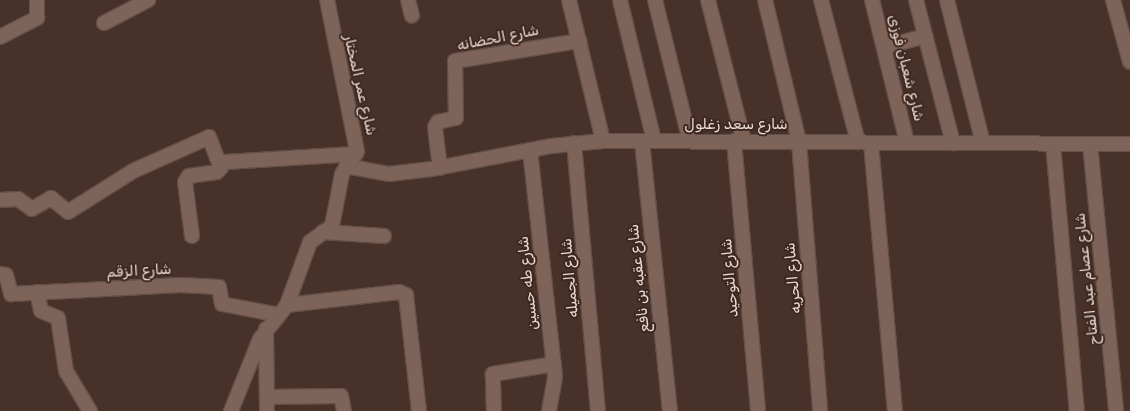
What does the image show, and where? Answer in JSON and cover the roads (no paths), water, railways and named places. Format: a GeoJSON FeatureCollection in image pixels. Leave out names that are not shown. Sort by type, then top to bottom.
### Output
{"type":"FeatureCollection","features":[{"type":"Feature","properties":{"kind":"street"},"geometry":{"type":"LineString","coordinates":[[0,37],[37,18],[37,0]]}},
{"type":"Feature","properties":{"kind":"street"},"geometry":{"type":"LineString","coordinates":[[104,23],[148,0]]}},
{"type":"Feature","properties":{"kind":"street","name":"شارع عمر المختار"},"geometry":{"type":"LineString","coordinates":[[231,411],[266,328],[283,310],[310,242],[334,222],[346,166],[356,154],[327,0]]}},
{"type":"Feature","properties":{"kind":"street"},"geometry":{"type":"LineString","coordinates":[[408,0],[412,16]]}},
{"type":"Feature","properties":{"kind":"street"},"geometry":{"type":"LineString","coordinates":[[569,0],[603,141]]}},
{"type":"Feature","properties":{"kind":"street","name":"شارع عقبه بن نافع"},"geometry":{"type":"LineString","coordinates":[[620,0],[648,141],[670,411]]}},
{"type":"Feature","properties":{"kind":"street"},"geometry":{"type":"LineString","coordinates":[[655,0],[690,141]]}},
{"type":"Feature","properties":{"kind":"street","name":"شارع التوحيد"},"geometry":{"type":"LineString","coordinates":[[708,0],[739,141],[758,411]]}},
{"type":"Feature","properties":{"kind":"street","name":"شارع الحريه"},"geometry":{"type":"LineString","coordinates":[[765,0],[799,142],[820,411]]}},
{"type":"Feature","properties":{"kind":"street"},"geometry":{"type":"LineString","coordinates":[[822,0],[865,142],[895,411]]}},
{"type":"Feature","properties":{"kind":"street","name":"شارع شعبان فوزى"},"geometry":{"type":"LineString","coordinates":[[872,0],[907,143]]}},
{"type":"Feature","properties":{"kind":"street"},"geometry":{"type":"LineString","coordinates":[[916,0],[953,143]]}},
{"type":"Feature","properties":{"kind":"street"},"geometry":{"type":"LineString","coordinates":[[948,0],[983,143]]}},
{"type":"Feature","properties":{"kind":"street"},"geometry":{"type":"LineString","coordinates":[[1113,0],[1130,62]]}},
{"type":"Feature","properties":{"kind":"street"},"geometry":{"type":"LineString","coordinates":[[884,47],[926,36]]}},
{"type":"Feature","properties":{"kind":"street","name":"شارع الحضانه"},"geometry":{"type":"LineString","coordinates":[[440,168],[435,127],[438,122],[456,118],[456,61],[579,41]]}},
{"type":"Feature","properties":{"kind":"street"},"geometry":{"type":"LineString","coordinates":[[0,200],[18,199],[32,209],[51,198],[68,212],[132,171],[209,137],[221,168]]}},
{"type":"Feature","properties":{"kind":"street","name":"شارع سعد زغلول"},"geometry":{"type":"LineString","coordinates":[[346,166],[378,174],[440,168],[530,150],[574,143],[603,141],[1130,144]]}},
{"type":"Feature","properties":{"kind":"street","name":"شارع الجميله"},"geometry":{"type":"LineString","coordinates":[[574,143],[598,411]]}},
{"type":"Feature","properties":{"kind":"street"},"geometry":{"type":"LineString","coordinates":[[1053,144],[1077,411]]}},
{"type":"Feature","properties":{"kind":"street","name":"شارع عصام عبد الفتاح"},"geometry":{"type":"LineString","coordinates":[[1090,144],[1116,411]]}},
{"type":"Feature","properties":{"kind":"street","name":"شارع طه حسين"},"geometry":{"type":"LineString","coordinates":[[530,150],[554,364],[555,385],[549,411]]}},
{"type":"Feature","properties":{"kind":"street"},"geometry":{"type":"LineString","coordinates":[[192,236],[186,180],[217,172],[225,162],[356,154]]}},
{"type":"Feature","properties":{"kind":"street"},"geometry":{"type":"LineString","coordinates":[[323,232],[384,236]]}},
{"type":"Feature","properties":{"kind":"street","name":"شارع الزقم"},"geometry":{"type":"LineString","coordinates":[[0,274],[7,277],[9,294],[219,287],[222,304],[283,310]]}},
{"type":"Feature","properties":{"kind":"street"},"geometry":{"type":"LineString","coordinates":[[37,292],[42,313],[58,318],[66,371],[90,411]]}},
{"type":"Feature","properties":{"kind":"street"},"geometry":{"type":"LineString","coordinates":[[283,310],[399,292],[406,294],[419,411]]}},
{"type":"Feature","properties":{"kind":"street"},"geometry":{"type":"LineString","coordinates":[[266,328],[268,411]]}},
{"type":"Feature","properties":{"kind":"street"},"geometry":{"type":"LineString","coordinates":[[494,411],[493,374],[554,364]]}},
{"type":"Feature","properties":{"kind":"street"},"geometry":{"type":"LineString","coordinates":[[267,397],[340,396],[344,411]]}}]}
